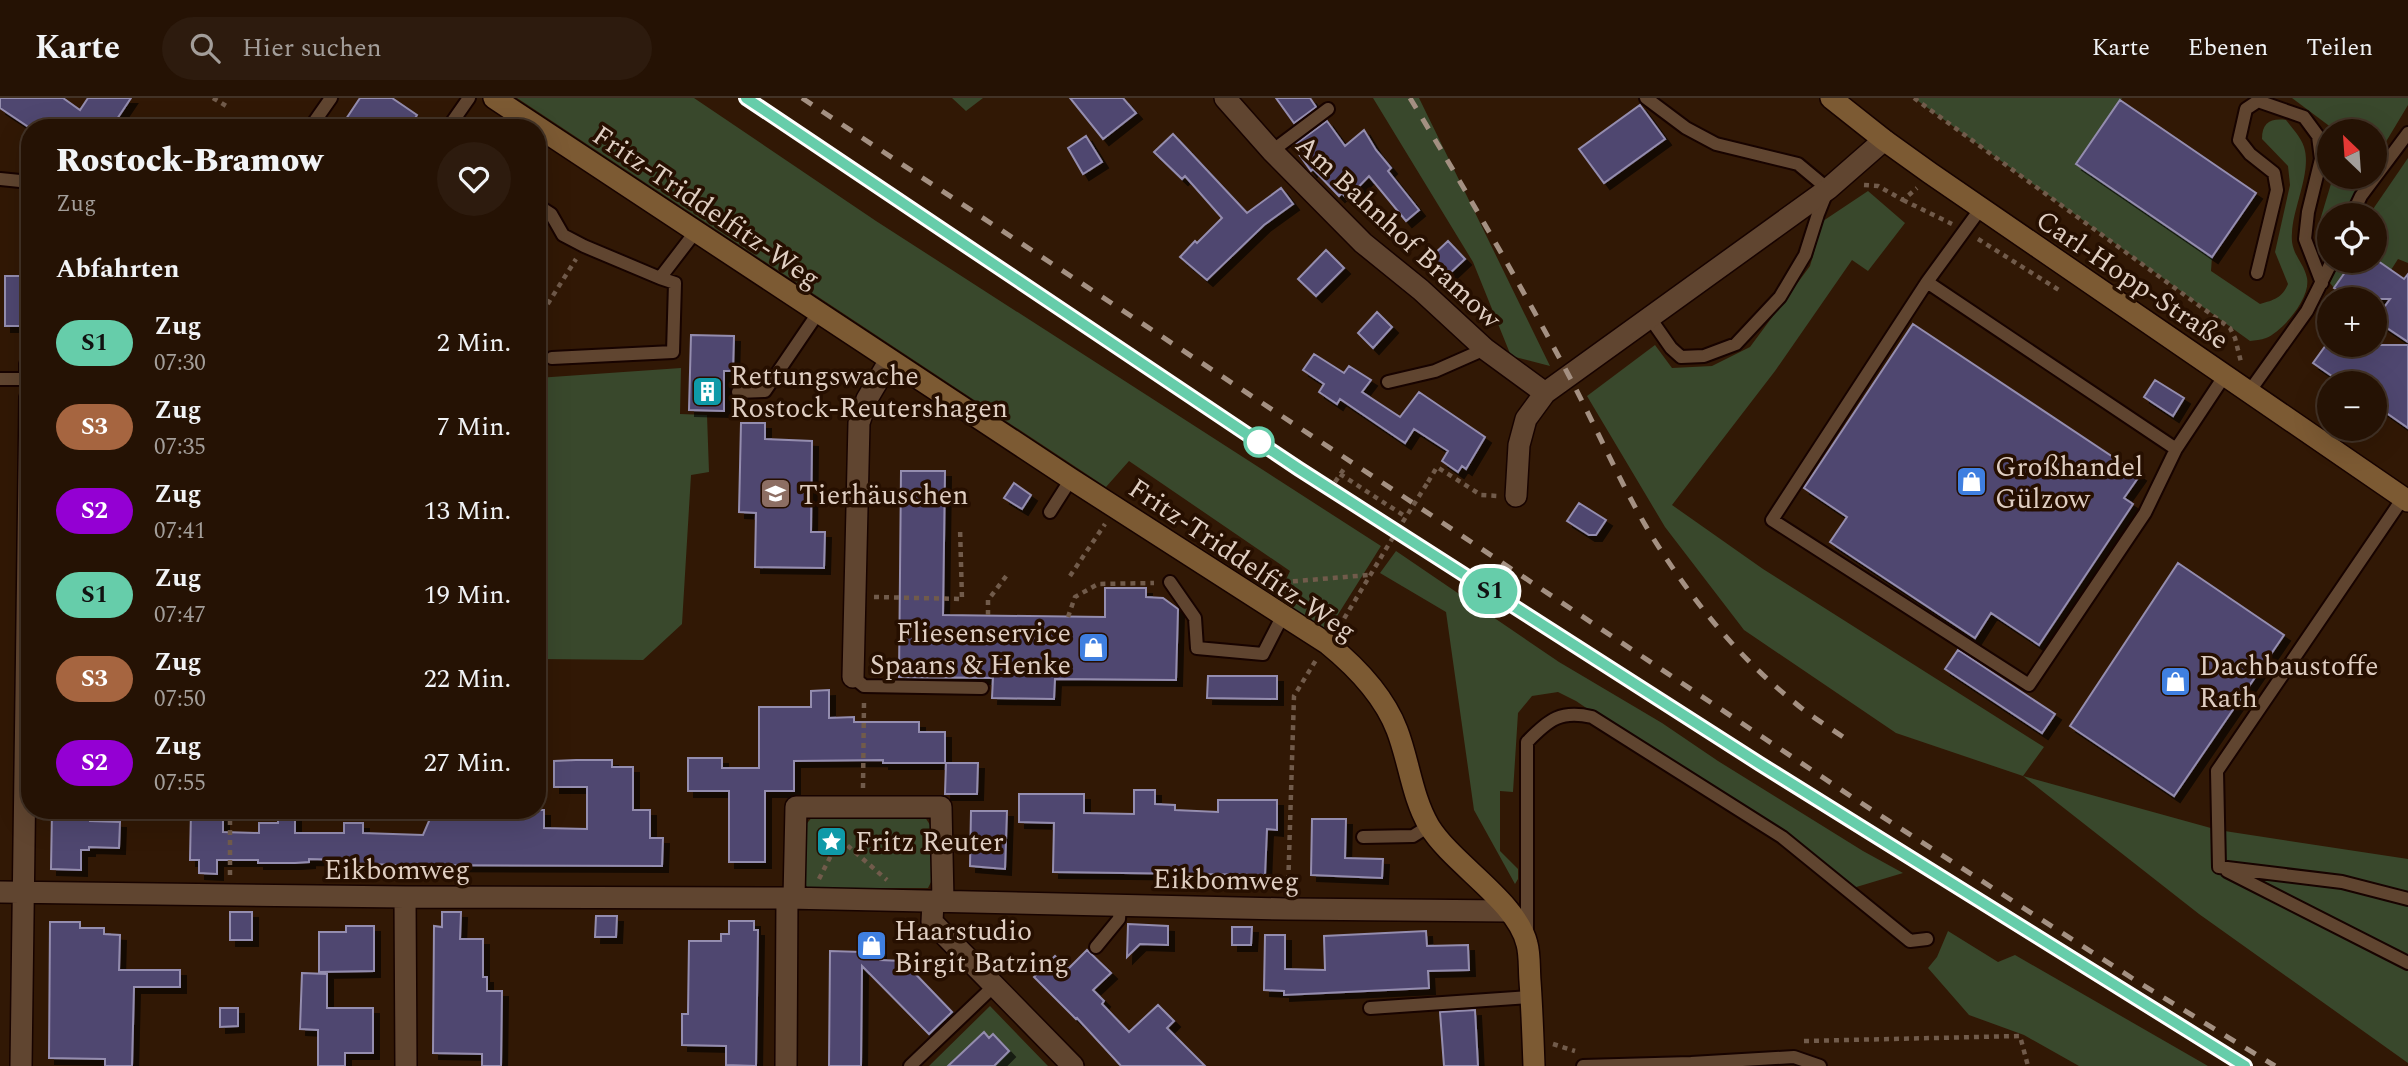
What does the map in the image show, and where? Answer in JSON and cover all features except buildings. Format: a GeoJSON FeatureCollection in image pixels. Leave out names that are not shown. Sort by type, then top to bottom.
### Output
{"type":"FeatureCollection","features":[{"type":"Feature","properties":{"kind":"street","name":"Fritz-Triddelfitz-Weg"},"geometry":{"type":"LineString","coordinates":[[494,98],[526,119]]}},
{"type":"Feature","properties":{"kind":"street","name":"Am Bahnhof Bramow"},"geometry":{"type":"LineString","coordinates":[[1225,98],[1272,151],[1363,243],[1421,290],[1485,349],[1545,393]]}},
{"type":"Feature","properties":{"kind":"street","name":"Carl-Hopp-Straße"},"geometry":{"type":"LineString","coordinates":[[1830,98],[1884,141],[2225,375],[2254,385],[2406,499]]}},
{"type":"Feature","properties":{"kind":"street","name":"Fritz-Triddelfitz-Weg"},"geometry":{"type":"LineString","coordinates":[[546,132],[1071,479],[1328,644],[1348,660],[1383,704],[1396,729],[1419,805],[1429,826],[1446,848],[1520,924],[1528,944]]}},
{"type":"Feature","properties":{"kind":"street"},"geometry":{"type":"LineString","coordinates":[[1507,496],[1526,419],[1545,393],[1829,189],[1884,141]]}},
{"type":"Feature","properties":{"kind":"street"},"geometry":{"type":"LineString","coordinates":[[859,681],[855,596],[859,423],[867,399],[890,360]]}},
{"type":"Feature","properties":{"kind":"street"},"geometry":{"type":"LineString","coordinates":[[786,1066],[790,898],[796,807],[942,807],[938,901],[932,922],[1073,1066]]}},
{"type":"Feature","properties":{"kind":"street"},"geometry":{"type":"LineString","coordinates":[[20,1066],[25,819]]}},
{"type":"Feature","properties":{"kind":"street","name":"Eikbomweg"},"geometry":{"type":"LineString","coordinates":[[0,892],[405,898],[790,898],[1509,911]]}},
{"type":"Feature","properties":{"kind":"street"},"geometry":{"type":"LineString","coordinates":[[405,898],[406,1066]]}},
{"type":"Feature","properties":{"kind":"street"},"geometry":{"type":"LineString","coordinates":[[1528,944],[1534,1066]]}},
{"type":"Feature","properties":{"kind":"lane"},"geometry":{"type":"LineString","coordinates":[[316,119],[331,98]]}},
{"type":"Feature","properties":{"kind":"lane"},"geometry":{"type":"LineString","coordinates":[[454,119],[469,98]]}},
{"type":"Feature","properties":{"kind":"lane"},"geometry":{"type":"LineString","coordinates":[[1646,98],[1686,128],[1716,144],[1798,164],[1829,189],[1805,255],[1780,297],[1736,344],[1704,356],[1681,357],[1671,348],[1650,318]]}},
{"type":"Feature","properties":{"kind":"lane"},"geometry":{"type":"LineString","coordinates":[[2257,273],[2277,190],[2274,173],[2250,154],[2239,140],[2246,109],[2258,101],[2304,117],[2318,136],[2321,159],[2308,212],[2305,239],[2322,283]]}},
{"type":"Feature","properties":{"kind":"lane"},"geometry":{"type":"LineString","coordinates":[[1272,151],[1328,108]]}},
{"type":"Feature","properties":{"kind":"lane"},"geometry":{"type":"LineString","coordinates":[[2358,203],[2408,133]]}},
{"type":"Feature","properties":{"kind":"lane"},"geometry":{"type":"LineString","coordinates":[[0,180],[21,181]]}},
{"type":"Feature","properties":{"kind":"lane"},"geometry":{"type":"LineString","coordinates":[[1981,208],[1927,282],[1772,520],[2029,685],[2145,513],[2176,449],[2225,375]]}},
{"type":"Feature","properties":{"kind":"lane"},"geometry":{"type":"LineString","coordinates":[[546,211],[551,214],[563,235],[675,284],[673,352],[552,358]]}},
{"type":"Feature","properties":{"kind":"lane"},"geometry":{"type":"LineString","coordinates":[[660,278],[696,231]]}},
{"type":"Feature","properties":{"kind":"lane"},"geometry":{"type":"LineString","coordinates":[[2254,385],[2307,311],[2327,273]]}},
{"type":"Feature","properties":{"kind":"lane"},"geometry":{"type":"LineString","coordinates":[[1927,282],[2176,449]]}},
{"type":"Feature","properties":{"kind":"lane"},"geometry":{"type":"LineString","coordinates":[[738,392],[765,391],[818,313]]}},
{"type":"Feature","properties":{"kind":"lane"},"geometry":{"type":"LineString","coordinates":[[1388,382],[1435,371],[1485,349]]}},
{"type":"Feature","properties":{"kind":"lane"},"geometry":{"type":"LineString","coordinates":[[0,379],[21,379]]}},
{"type":"Feature","properties":{"kind":"lane"},"geometry":{"type":"LineString","coordinates":[[1050,512],[1071,479]]}},
{"type":"Feature","properties":{"kind":"lane"},"geometry":{"type":"LineString","coordinates":[[2219,867],[2217,771],[2406,499]]}},
{"type":"Feature","properties":{"kind":"lane"},"geometry":{"type":"LineString","coordinates":[[1170,582],[1195,618],[1197,648],[1263,654],[1283,615]]}},
{"type":"Feature","properties":{"kind":"lane"},"geometry":{"type":"LineString","coordinates":[[859,681],[982,688]]}},
{"type":"Feature","properties":{"kind":"lane"},"geometry":{"type":"LineString","coordinates":[[1528,944],[1527,741],[1541,728],[1572,713],[1592,717],[1782,837],[1910,941],[1927,939]]}},
{"type":"Feature","properties":{"kind":"lane"},"geometry":{"type":"LineString","coordinates":[[1363,837],[1413,836],[1429,826]]}},
{"type":"Feature","properties":{"kind":"lane"},"geometry":{"type":"LineString","coordinates":[[2219,867],[2342,882],[2408,899]]}},
{"type":"Feature","properties":{"kind":"lane"},"geometry":{"type":"LineString","coordinates":[[2219,867],[2408,963]]}},
{"type":"Feature","properties":{"kind":"lane"},"geometry":{"type":"LineString","coordinates":[[1096,947],[1119,919],[1120,905]]}},
{"type":"Feature","properties":{"kind":"lane"},"geometry":{"type":"LineString","coordinates":[[910,1066],[995,985]]}},
{"type":"Feature","properties":{"kind":"lane"},"geometry":{"type":"LineString","coordinates":[[1370,1008],[1531,997]]}},
{"type":"Feature","properties":{"kind":"lane"},"geometry":{"type":"LineString","coordinates":[[1583,1066],[1660,1065],[1794,1057],[1820,1066]]}},
{"type":"Feature","properties":{"kind":"path"},"geometry":{"type":"LineString","coordinates":[[213,98],[228,107]]}},
{"type":"Feature","properties":{"kind":"path"},"geometry":{"type":"LineString","coordinates":[[1914,98],[2230,328],[2242,368],[2254,385]]}},
{"type":"Feature","properties":{"kind":"path"},"geometry":{"type":"LineString","coordinates":[[1860,185],[1878,186],[1965,230]]}},
{"type":"Feature","properties":{"kind":"path"},"geometry":{"type":"LineString","coordinates":[[1903,200],[1919,187]]}},
{"type":"Feature","properties":{"kind":"path"},"geometry":{"type":"LineString","coordinates":[[546,307],[584,246]]}},
{"type":"Feature","properties":{"kind":"path"},"geometry":{"type":"LineString","coordinates":[[1335,482],[1343,476],[1346,466]]}},
{"type":"Feature","properties":{"kind":"path"},"geometry":{"type":"LineString","coordinates":[[1333,637],[1437,467],[1481,495],[1507,496]]}},
{"type":"Feature","properties":{"kind":"path"},"geometry":{"type":"LineString","coordinates":[[1343,476],[1406,517]]}},
{"type":"Feature","properties":{"kind":"path"},"geometry":{"type":"LineString","coordinates":[[1070,576],[1108,520]]}},
{"type":"Feature","properties":{"kind":"path"},"geometry":{"type":"LineString","coordinates":[[855,596],[962,599],[960,527]]}},
{"type":"Feature","properties":{"kind":"path"},"geometry":{"type":"LineString","coordinates":[[988,615],[988,600],[1007,575]]}},
{"type":"Feature","properties":{"kind":"path"},"geometry":{"type":"LineString","coordinates":[[1235,586],[1370,575]]}},
{"type":"Feature","properties":{"kind":"path"},"geometry":{"type":"LineString","coordinates":[[1068,617],[1075,597],[1098,584],[1170,582]]}},
{"type":"Feature","properties":{"kind":"path"},"geometry":{"type":"LineString","coordinates":[[1287,909],[1294,696],[1317,660]]}},
{"type":"Feature","properties":{"kind":"path"},"geometry":{"type":"LineString","coordinates":[[818,899],[819,877],[856,807],[859,681]]}},
{"type":"Feature","properties":{"kind":"path"},"geometry":{"type":"LineString","coordinates":[[230,819],[230,895]]}},
{"type":"Feature","properties":{"kind":"path"},"geometry":{"type":"LineString","coordinates":[[840,839],[894,886],[895,901]]}},
{"type":"Feature","properties":{"kind":"path"},"geometry":{"type":"LineString","coordinates":[[1802,1041],[2020,1035],[2028,1066]]}},
{"type":"Feature","properties":{"kind":"green space"},"geometry":{"type":"Polygon","coordinates":[[[517,98],[694,98],[876,221],[1381,546],[1327,632],[1276,601],[1290,571],[1129,461],[1106,487],[517,98]]]}},
{"type":"Feature","properties":{"kind":"green space"},"geometry":{"type":"Polygon","coordinates":[[[952,98],[983,98],[966,111],[952,98]]]}},
{"type":"Feature","properties":{"kind":"green space"},"geometry":{"type":"Polygon","coordinates":[[[1373,98],[1419,98],[1550,366],[1511,356],[1473,262],[1373,98]]]}},
{"type":"Feature","properties":{"kind":"green space"},"geometry":{"type":"Polygon","coordinates":[[[1914,98],[2122,98],[2076,165],[2212,257],[2211,271],[2260,304],[2277,298],[2288,284],[2275,252],[2290,185],[2288,166],[2262,139],[2265,125],[2276,120],[2286,120],[2301,140],[2306,157],[2292,233],[2295,252],[2307,278],[2305,295],[2294,313],[2273,334],[2264,339],[2250,341],[1914,98]]]}},
{"type":"Feature","properties":{"kind":"green space"},"geometry":{"type":"Polygon","coordinates":[[[2292,98],[2408,98],[2408,105],[2387,140],[2387,119],[2320,119],[2292,98]]]}},
{"type":"Feature","properties":{"kind":"green space"},"geometry":{"type":"Polygon","coordinates":[[[2408,158],[2408,263],[2398,259],[2391,270],[2387,267],[2387,203],[2377,203],[2408,158]]]}},
{"type":"Feature","properties":{"kind":"green space"},"geometry":{"type":"Polygon","coordinates":[[[2329,189],[2358,189],[2349,203],[2325,203],[2329,189]]]}},
{"type":"Feature","properties":{"kind":"green space"},"geometry":{"type":"Polygon","coordinates":[[[1868,191],[1905,223],[1868,271],[1852,260],[1775,371],[1672,505],[1763,569],[2044,747],[2023,776],[1896,733],[1744,630],[1665,527],[1587,396],[1655,345],[1672,368],[1712,366],[1750,347],[1810,266],[1823,221],[1868,191]]]}},
{"type":"Feature","properties":{"kind":"green space"},"geometry":{"type":"Polygon","coordinates":[[[2335,273],[2345,273],[2335,287],[2330,283],[2335,273]]]}},
{"type":"Feature","properties":{"kind":"green space"},"geometry":{"type":"Polygon","coordinates":[[[681,368],[680,414],[707,415],[709,472],[691,475],[682,624],[643,660],[546,659],[546,377],[681,368]]]}},
{"type":"Feature","properties":{"kind":"green space"},"geometry":{"type":"Polygon","coordinates":[[[1396,551],[1559,662],[1662,723],[1863,851],[1903,873],[1853,888],[1576,701],[1558,692],[1532,696],[1518,713],[1513,792],[1500,791],[1500,851],[1518,869],[1515,884],[1474,810],[1446,612],[1380,573],[1396,551]]]}},
{"type":"Feature","properties":{"kind":"green space"},"geometry":{"type":"Polygon","coordinates":[[[2023,776],[2218,830],[2408,859],[2408,1063],[2199,914],[2023,776]]]}},
{"type":"Feature","properties":{"kind":"green space"},"geometry":{"type":"Polygon","coordinates":[[[923,814],[932,828],[931,882],[928,888],[808,888],[802,881],[804,827],[813,816],[923,814]]]}},
{"type":"Feature","properties":{"kind":"green space"},"geometry":{"type":"Polygon","coordinates":[[[1948,931],[1998,962],[2015,955],[2208,1066],[2079,1066],[2024,1035],[1969,1015],[1928,968],[1937,957],[1948,931]]]}},
{"type":"Feature","properties":{"kind":"green space"},"geometry":{"type":"Polygon","coordinates":[[[990,1006],[1048,1066],[929,1066],[990,1006]]]}},
{"type":"Feature","properties":{"kind":"railway"},"geometry":{"type":"LineString","coordinates":[[746,98],[1299,469],[1714,734],[2245,1066]]}},
{"type":"Feature","properties":{"kind":"railway"},"geometry":{"type":"LineString","coordinates":[[802,98],[1852,797],[2138,982],[2275,1066]]}},
{"type":"Feature","properties":{"kind":"railway"},"geometry":{"type":"LineString","coordinates":[[1410,98],[1530,304],[1579,394],[1630,498],[1668,561],[1700,605],[1753,666],[1800,707],[1846,739]]}},
{"type":"Feature","properties":{"kind":"train","name":"S1"},"geometry":{"type":"LineString","coordinates":[[746,98],[1299,469],[1760,764],[2245,1066]]}},
{"type":"Feature","properties":{"kind":"place","name":"Rettungswache Rostock-Reutershagen"},"geometry":{"type":"Point","coordinates":[707,391]}},
{"type":"Feature","properties":{"kind":"place","name":"Großhandel Gülzow"},"geometry":{"type":"Point","coordinates":[1972,482]}},
{"type":"Feature","properties":{"kind":"place","name":"Tierhäuschen"},"geometry":{"type":"Point","coordinates":[776,494]}},
{"type":"Feature","properties":{"kind":"place","name":"Fliesenservice Spaans & Henke"},"geometry":{"type":"Point","coordinates":[1094,648]}},
{"type":"Feature","properties":{"kind":"place","name":"Dachbaustoffe Rath"},"geometry":{"type":"Point","coordinates":[2176,681]}},
{"type":"Feature","properties":{"kind":"place","name":"Fritz Reuter"},"geometry":{"type":"Point","coordinates":[832,841]}},
{"type":"Feature","properties":{"kind":"place","name":"Haarstudio Birgit Batzing"},"geometry":{"type":"Point","coordinates":[871,946]}}]}
